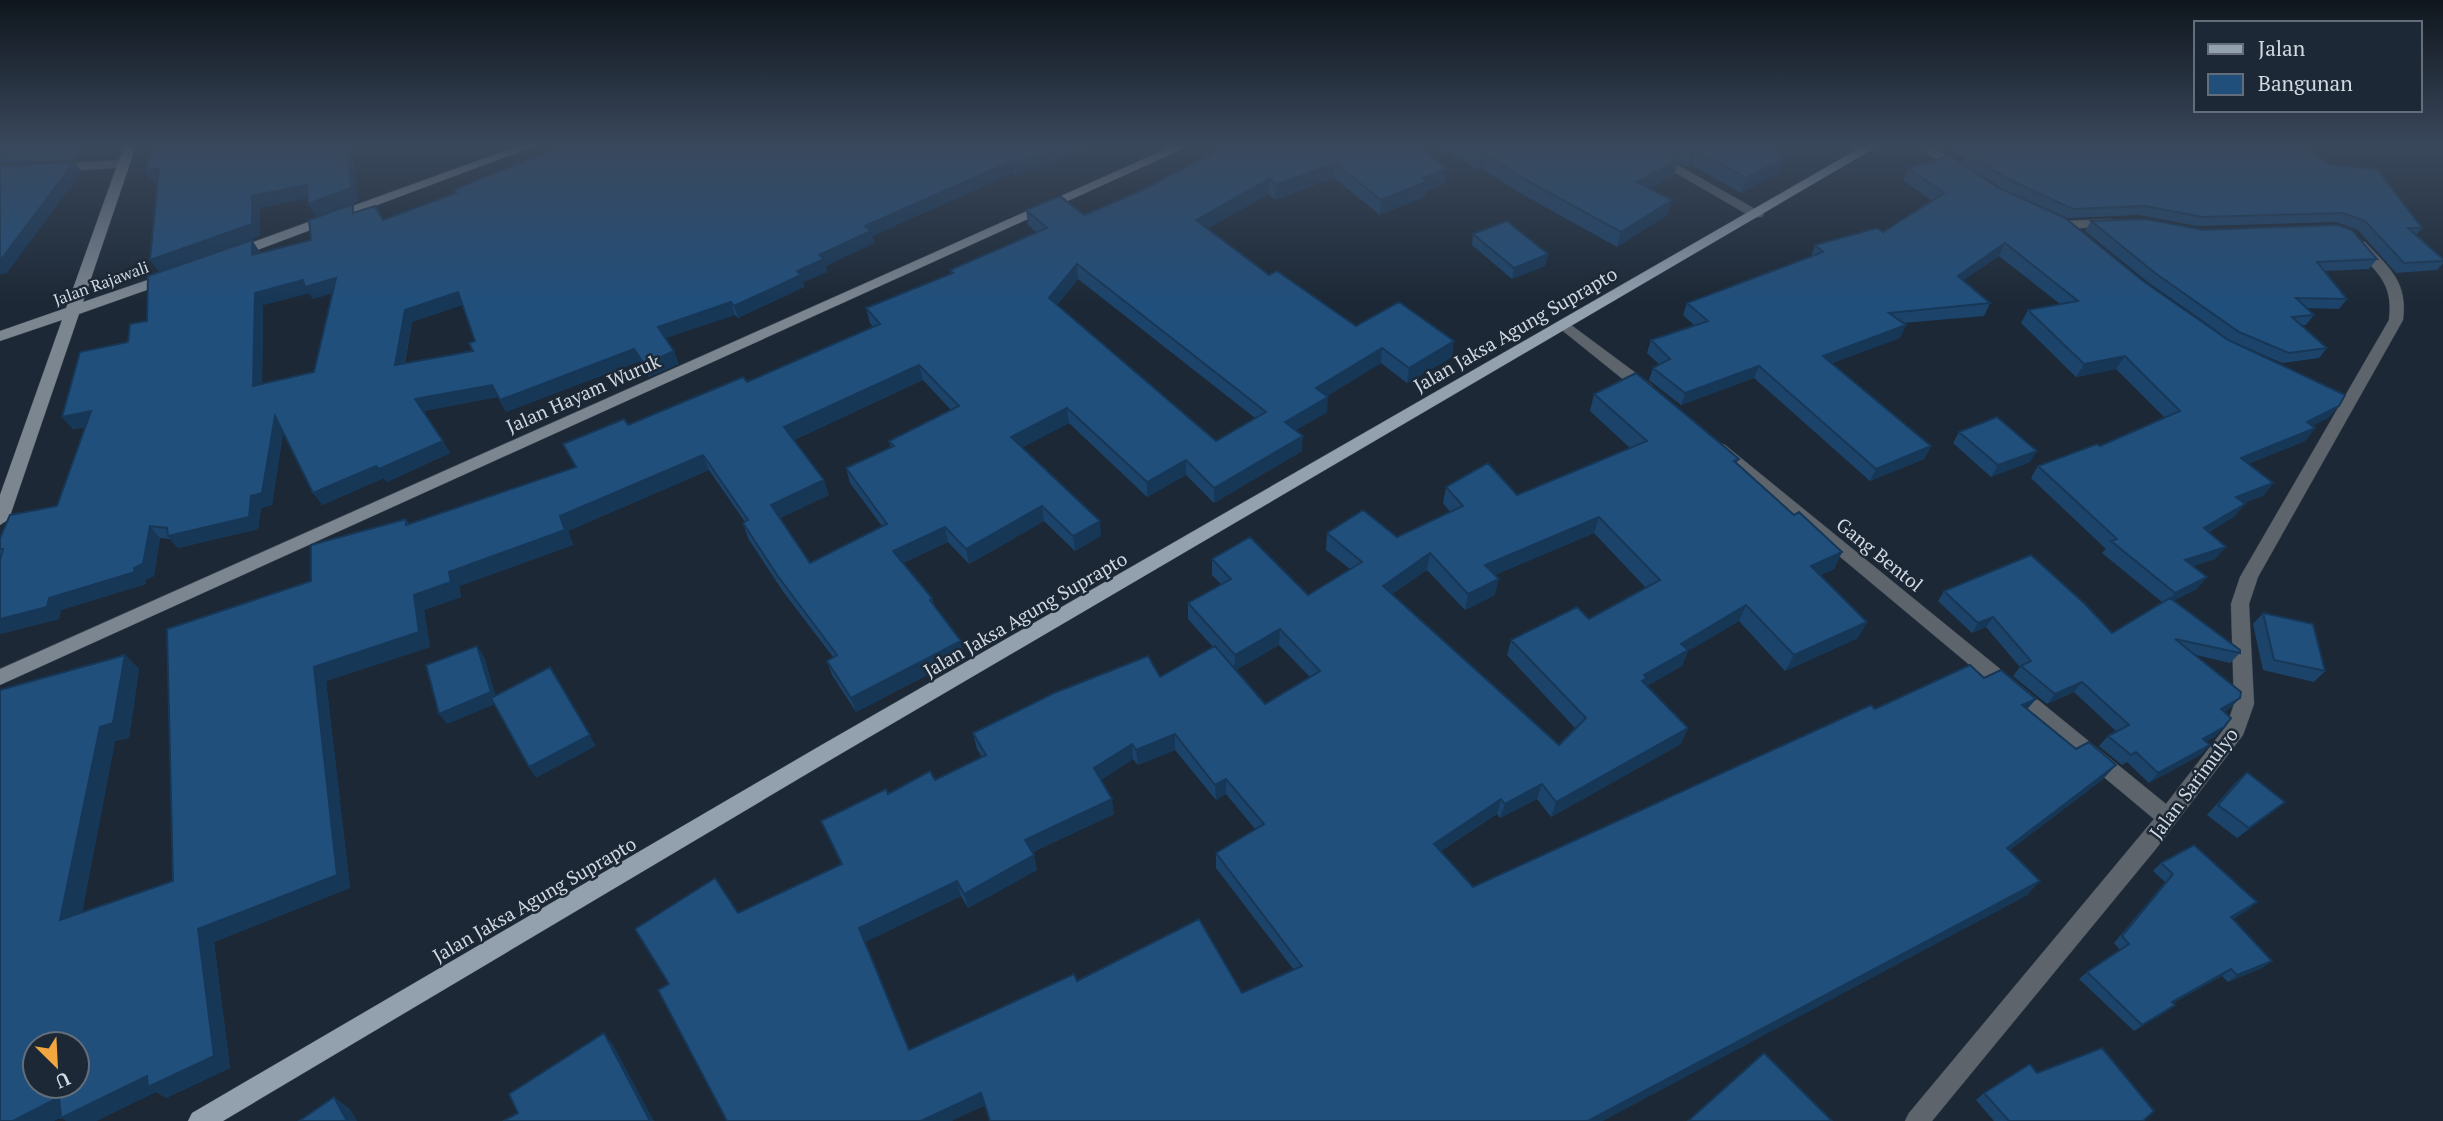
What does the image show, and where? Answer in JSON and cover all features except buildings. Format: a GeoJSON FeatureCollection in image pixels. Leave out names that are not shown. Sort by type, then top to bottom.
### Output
{"type":"FeatureCollection","features":[{"type":"Feature","properties":{"kind":"main road","name":"Jalan Jaksa Agung Suprapto"},"geometry":{"type":"LineString","coordinates":[[200,1121],[730,809],[1784,198]]}},
{"type":"Feature","properties":{"kind":"street"},"geometry":{"type":"LineString","coordinates":[[0,519],[112,198]]}},
{"type":"Feature","properties":{"kind":"street"},"geometry":{"type":"LineString","coordinates":[[219,259],[385,198]]}},
{"type":"Feature","properties":{"kind":"street","name":"Jalan Hayam Wuruk"},"geometry":{"type":"LineString","coordinates":[[0,677],[1066,198]]}},
{"type":"Feature","properties":{"kind":"street"},"geometry":{"type":"LineString","coordinates":[[1729,198],[1757,214]]}},
{"type":"Feature","properties":{"kind":"street"},"geometry":{"type":"LineString","coordinates":[[2084,241],[2059,223],[2127,221]]}},
{"type":"Feature","properties":{"kind":"street","name":"Jalan Sarimulyo"},"geometry":{"type":"LineString","coordinates":[[1917,1121],[2168,818],[2236,729],[2244,704],[2240,604],[2249,577],[2343,398],[2396,320],[2400,300],[2396,285],[2351,235]]}},
{"type":"Feature","properties":{"kind":"street","name":"Jalan Rajawali"},"geometry":{"type":"LineString","coordinates":[[0,336],[180,274]]}},
{"type":"Feature","properties":{"kind":"street"},"geometry":{"type":"LineString","coordinates":[[1563,324],[1662,402]]}},
{"type":"Feature","properties":{"kind":"street","name":"Gang Bentol"},"geometry":{"type":"LineString","coordinates":[[1705,437],[2168,818]]}}]}
